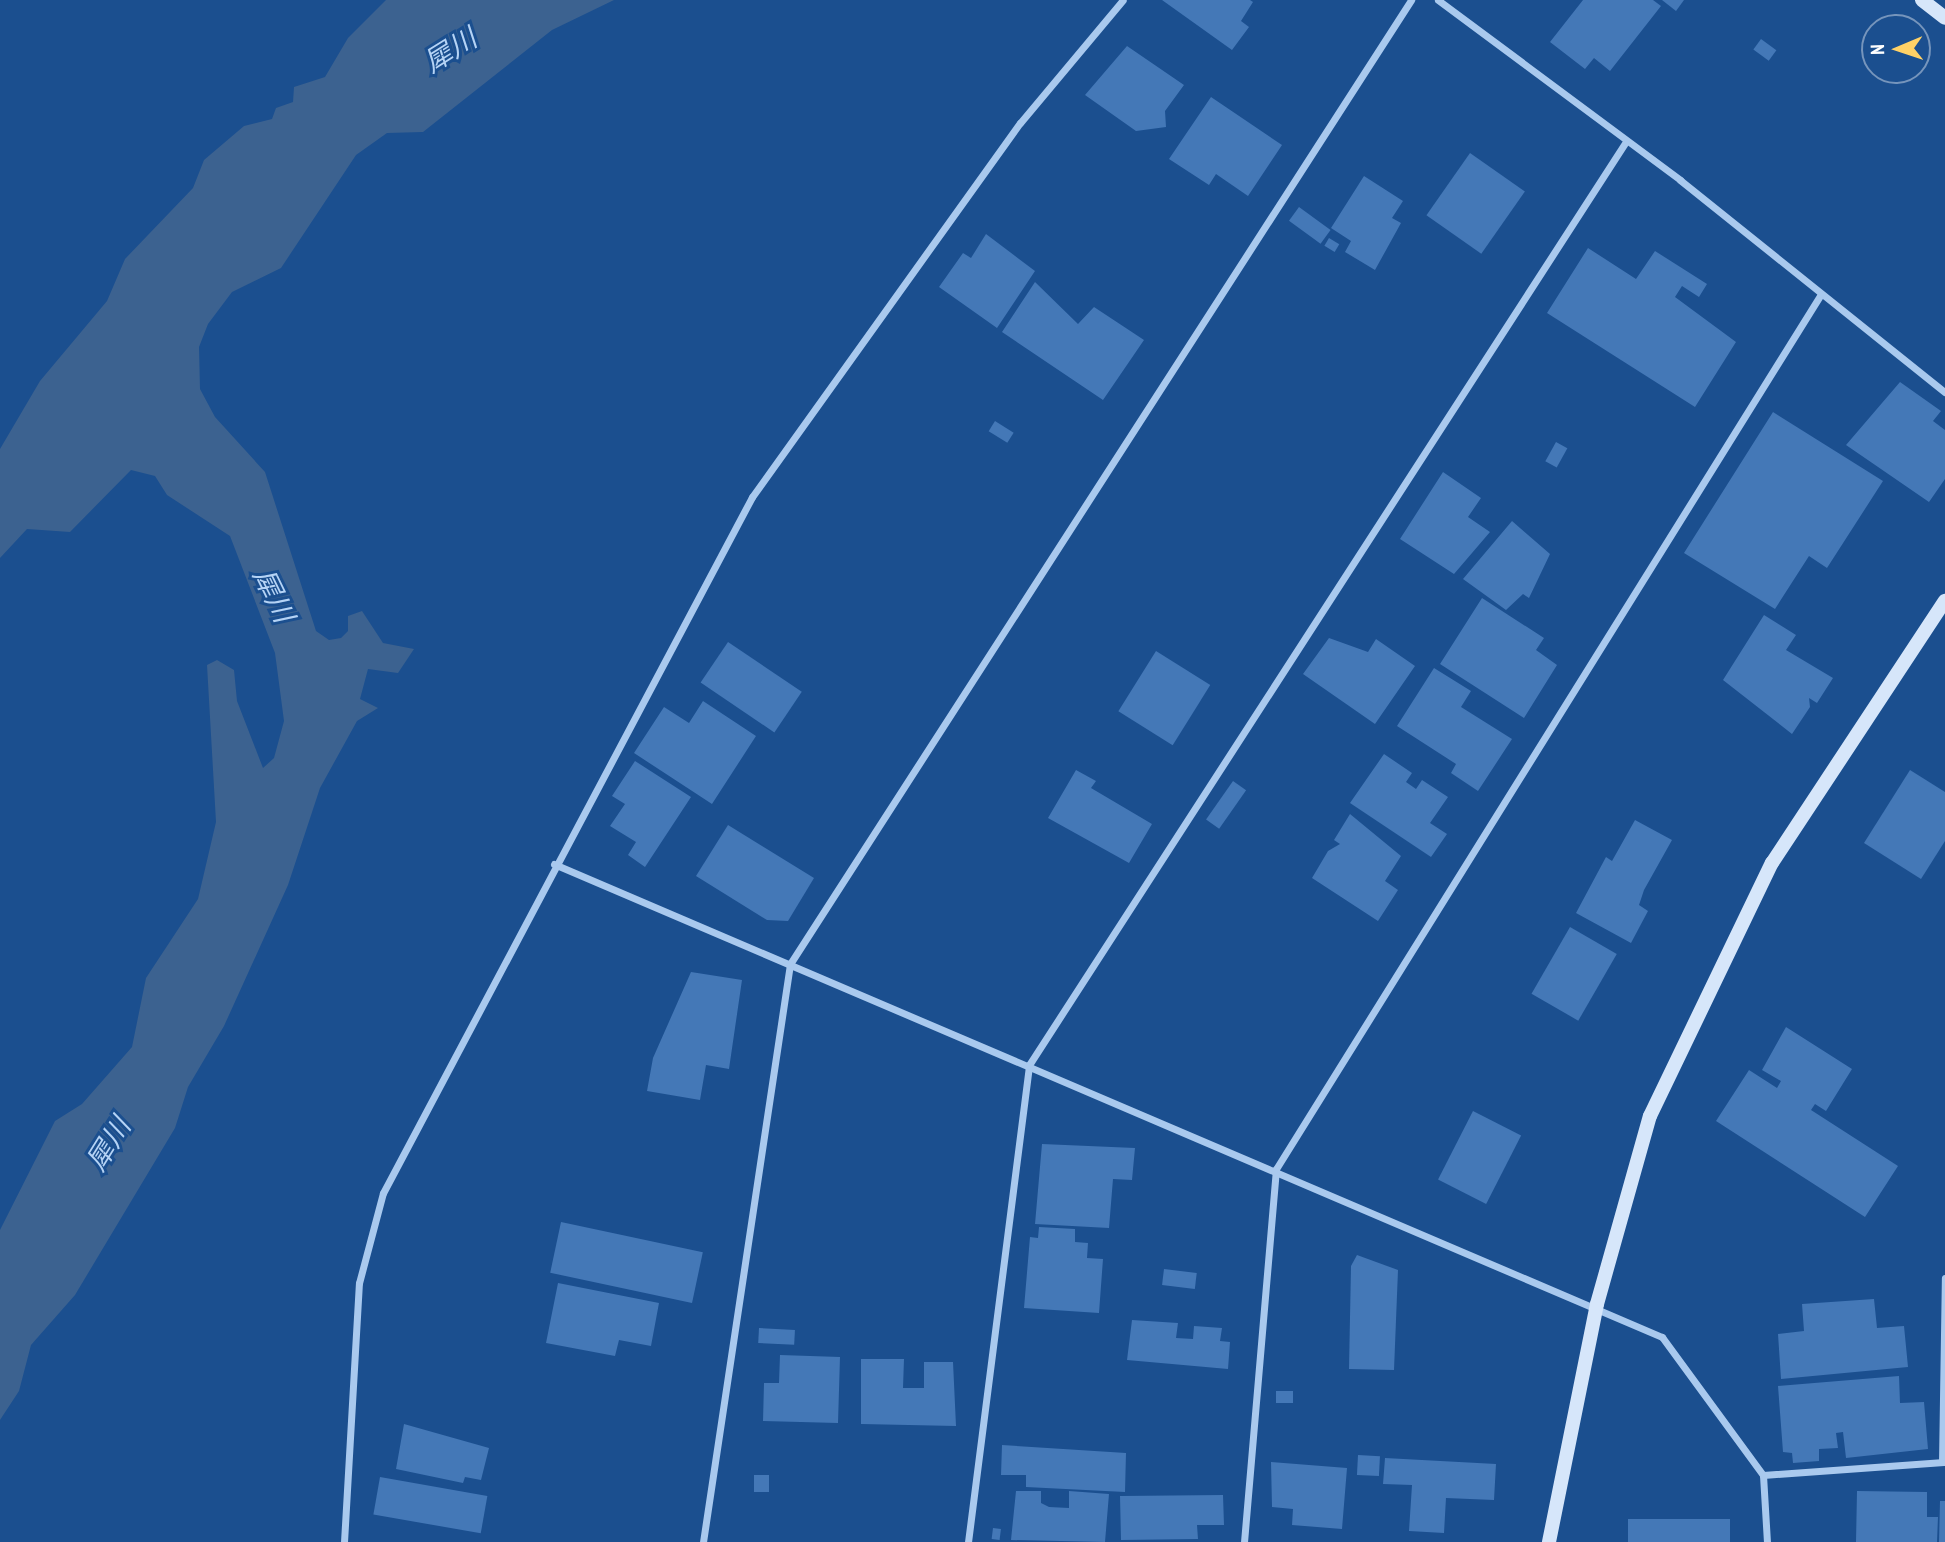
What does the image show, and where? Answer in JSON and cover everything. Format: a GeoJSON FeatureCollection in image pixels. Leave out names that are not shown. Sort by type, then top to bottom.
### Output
{"type":"FeatureCollection","features":[{"type":"Feature","properties":{"kind":"street"},"geometry":{"type":"LineString","coordinates":[[344,1542],[359,1283],[383,1193],[554,864],[752,498],[1020,123],[1123,0]]}},
{"type":"Feature","properties":{"kind":"street"},"geometry":{"type":"LineString","coordinates":[[703,1542],[790,964],[1412,0]]}},
{"type":"Feature","properties":{"kind":"street"},"geometry":{"type":"LineString","coordinates":[[1437,0],[1945,392]]}},
{"type":"Feature","properties":{"kind":"street"},"geometry":{"type":"LineString","coordinates":[[1922,0],[1945,18]]}},
{"type":"Feature","properties":{"kind":"street"},"geometry":{"type":"LineString","coordinates":[[968,1542],[1029,1065],[1625,143]]}},
{"type":"Feature","properties":{"kind":"street"},"geometry":{"type":"LineString","coordinates":[[1244,1542],[1276,1169],[1821,294]]}},
{"type":"Feature","properties":{"kind":"street"},"geometry":{"type":"LineString","coordinates":[[1549,1542],[1597,1304],[1650,1116],[1772,863],[1945,601]]}},
{"type":"Feature","properties":{"kind":"street"},"geometry":{"type":"LineString","coordinates":[[554,864],[1597,1304],[1662,1337],[1763,1475],[1767,1542]]}},
{"type":"Feature","properties":{"kind":"street"},"geometry":{"type":"LineString","coordinates":[[1763,1475],[1944,1462],[1945,1278]]}},
{"type":"Feature","properties":{"kind":"water","name":"犀川"},"geometry":{"type":"Polygon","coordinates":[[[386,0],[614,0],[552,30],[423,132],[387,133],[356,155],[281,268],[232,292],[208,324],[199,347],[200,389],[215,417],[265,472],[316,631],[329,640],[341,638],[348,631],[348,616],[362,611],[383,643],[414,649],[398,673],[368,669],[360,699],[378,708],[357,721],[320,788],[288,885],[224,1026],[188,1087],[175,1128],[75,1295],[31,1345],[19,1391],[0,1420],[0,1230],[55,1121],[82,1104],[132,1047],[146,978],[198,899],[216,822],[207,665],[217,660],[234,670],[237,701],[263,768],[274,758],[284,721],[275,653],[230,536],[167,495],[155,476],[131,470],[70,532],[27,529],[0,558],[0,449],[40,381],[107,301],[125,259],[193,188],[204,160],[244,126],[272,119],[276,108],[293,102],[294,87],[325,77],[348,38],[386,0]]]}},
{"type":"Feature","properties":{"kind":"building"},"geometry":{"type":"Polygon","coordinates":[[[1162,0],[1250,0],[1253,2],[1241,21],[1249,27],[1232,50],[1162,0]]]}},
{"type":"Feature","properties":{"kind":"building"},"geometry":{"type":"Polygon","coordinates":[[[1583,0],[1653,0],[1661,6],[1610,71],[1594,58],[1585,69],[1550,42],[1583,0]]]}},
{"type":"Feature","properties":{"kind":"building"},"geometry":{"type":"Polygon","coordinates":[[[1662,0],[1684,0],[1676,11],[1662,0]]]}},
{"type":"Feature","properties":{"kind":"building"},"geometry":{"type":"Polygon","coordinates":[[[1761,39],[1776,50],[1769,61],[1753,50],[1761,39]]]}},
{"type":"Feature","properties":{"kind":"building"},"geometry":{"type":"Polygon","coordinates":[[[1127,46],[1184,85],[1165,111],[1166,127],[1136,131],[1085,95],[1127,46]]]}},
{"type":"Feature","properties":{"kind":"building"},"geometry":{"type":"Polygon","coordinates":[[[1211,97],[1282,145],[1248,196],[1216,174],[1209,185],[1169,159],[1211,97]]]}},
{"type":"Feature","properties":{"kind":"building"},"geometry":{"type":"Polygon","coordinates":[[[1470,153],[1525,191],[1481,254],[1426,215],[1470,153]]]}},
{"type":"Feature","properties":{"kind":"building"},"geometry":{"type":"Polygon","coordinates":[[[1364,176],[1403,201],[1392,218],[1401,223],[1375,270],[1345,252],[1351,241],[1331,228],[1364,176]]]}},
{"type":"Feature","properties":{"kind":"building"},"geometry":{"type":"Polygon","coordinates":[[[1299,207],[1331,230],[1321,244],[1289,221],[1299,207]]]}},
{"type":"Feature","properties":{"kind":"building"},"geometry":{"type":"Polygon","coordinates":[[[986,234],[1035,271],[997,328],[939,287],[963,253],[971,258],[986,234]]]}},
{"type":"Feature","properties":{"kind":"building"},"geometry":{"type":"Polygon","coordinates":[[[1329,238],[1339,244],[1335,252],[1324,246],[1329,238]]]}},
{"type":"Feature","properties":{"kind":"building"},"geometry":{"type":"Polygon","coordinates":[[[1588,248],[1636,279],[1655,251],[1707,284],[1699,297],[1682,286],[1675,297],[1736,342],[1695,407],[1547,313],[1588,248]]]}},
{"type":"Feature","properties":{"kind":"building"},"geometry":{"type":"Polygon","coordinates":[[[1035,282],[1078,324],[1094,307],[1144,340],[1103,400],[1002,332],[1035,282]]]}},
{"type":"Feature","properties":{"kind":"building"},"geometry":{"type":"Polygon","coordinates":[[[1900,382],[1941,411],[1933,421],[1945,430],[1945,479],[1929,502],[1846,445],[1900,382]]]}},
{"type":"Feature","properties":{"kind":"building"},"geometry":{"type":"Polygon","coordinates":[[[1773,412],[1883,481],[1827,568],[1809,556],[1775,609],[1684,553],[1773,412]]]}},
{"type":"Feature","properties":{"kind":"building"},"geometry":{"type":"Polygon","coordinates":[[[995,421],[1014,433],[1007,443],[989,431],[995,421]]]}},
{"type":"Feature","properties":{"kind":"building"},"geometry":{"type":"Polygon","coordinates":[[[1556,442],[1567,448],[1557,468],[1545,461],[1556,442]]]}},
{"type":"Feature","properties":{"kind":"building"},"geometry":{"type":"Polygon","coordinates":[[[1443,472],[1481,498],[1468,517],[1490,532],[1454,574],[1400,539],[1443,472]]]}},
{"type":"Feature","properties":{"kind":"building"},"geometry":{"type":"Polygon","coordinates":[[[1512,521],[1550,554],[1529,598],[1523,594],[1506,610],[1463,579],[1512,521]]]}},
{"type":"Feature","properties":{"kind":"building"},"geometry":{"type":"Polygon","coordinates":[[[1482,598],[1544,638],[1536,650],[1557,665],[1524,718],[1440,664],[1482,598]]]}},
{"type":"Feature","properties":{"kind":"building"},"geometry":{"type":"Polygon","coordinates":[[[1764,615],[1796,635],[1786,650],[1833,678],[1817,703],[1809,698],[1810,707],[1792,734],[1723,680],[1764,615]]]}},
{"type":"Feature","properties":{"kind":"building"},"geometry":{"type":"Polygon","coordinates":[[[1329,638],[1368,652],[1376,639],[1415,666],[1375,724],[1303,674],[1329,638]]]}},
{"type":"Feature","properties":{"kind":"building"},"geometry":{"type":"Polygon","coordinates":[[[728,642],[802,692],[774,732],[701,683],[728,642]]]}},
{"type":"Feature","properties":{"kind":"building"},"geometry":{"type":"Polygon","coordinates":[[[1156,651],[1210,685],[1173,745],[1118,711],[1156,651]]]}},
{"type":"Feature","properties":{"kind":"building"},"geometry":{"type":"Polygon","coordinates":[[[1434,668],[1471,691],[1461,707],[1512,739],[1478,791],[1451,773],[1456,764],[1397,726],[1434,668]]]}},
{"type":"Feature","properties":{"kind":"building"},"geometry":{"type":"Polygon","coordinates":[[[703,701],[756,736],[712,804],[634,753],[664,707],[689,723],[703,701]]]}},
{"type":"Feature","properties":{"kind":"building"},"geometry":{"type":"Polygon","coordinates":[[[1384,754],[1412,773],[1406,782],[1416,789],[1422,780],[1448,797],[1430,823],[1447,834],[1431,857],[1350,803],[1384,754]]]}},
{"type":"Feature","properties":{"kind":"building"},"geometry":{"type":"Polygon","coordinates":[[[635,761],[691,797],[645,867],[628,855],[636,842],[610,826],[625,804],[612,796],[635,761]]]}},
{"type":"Feature","properties":{"kind":"building"},"geometry":{"type":"Polygon","coordinates":[[[1076,770],[1096,781],[1091,788],[1152,824],[1129,863],[1048,818],[1076,770]]]}},
{"type":"Feature","properties":{"kind":"building"},"geometry":{"type":"Polygon","coordinates":[[[1910,770],[1945,792],[1945,841],[1921,879],[1864,843],[1910,770]]]}},
{"type":"Feature","properties":{"kind":"building"},"geometry":{"type":"Polygon","coordinates":[[[1233,781],[1246,790],[1219,829],[1206,820],[1233,781]]]}},
{"type":"Feature","properties":{"kind":"building"},"geometry":{"type":"Polygon","coordinates":[[[1350,814],[1401,856],[1385,881],[1398,890],[1378,921],[1312,878],[1328,851],[1340,844],[1334,840],[1350,814]]]}},
{"type":"Feature","properties":{"kind":"building"},"geometry":{"type":"Polygon","coordinates":[[[1635,820],[1672,840],[1644,890],[1639,905],[1648,911],[1631,943],[1576,913],[1606,857],[1612,861],[1635,820]]]}},
{"type":"Feature","properties":{"kind":"building"},"geometry":{"type":"Polygon","coordinates":[[[728,825],[814,878],[788,921],[767,920],[696,876],[728,825]]]}},
{"type":"Feature","properties":{"kind":"building"},"geometry":{"type":"Polygon","coordinates":[[[1570,927],[1617,954],[1578,1021],[1532,994],[1570,927]]]}},
{"type":"Feature","properties":{"kind":"building"},"geometry":{"type":"Polygon","coordinates":[[[691,972],[742,980],[729,1069],[706,1065],[700,1100],[647,1091],[653,1058],[691,972]]]}},
{"type":"Feature","properties":{"kind":"building"},"geometry":{"type":"Polygon","coordinates":[[[1786,1027],[1852,1069],[1826,1111],[1815,1104],[1811,1110],[1898,1166],[1865,1217],[1716,1121],[1749,1070],[1777,1088],[1781,1081],[1762,1070],[1786,1027]]]}},
{"type":"Feature","properties":{"kind":"building"},"geometry":{"type":"Polygon","coordinates":[[[1473,1111],[1521,1136],[1486,1204],[1438,1180],[1473,1111]]]}},
{"type":"Feature","properties":{"kind":"building"},"geometry":{"type":"Polygon","coordinates":[[[1042,1144],[1135,1148],[1132,1180],[1113,1179],[1109,1228],[1035,1224],[1042,1144]]]}},
{"type":"Feature","properties":{"kind":"building"},"geometry":{"type":"Polygon","coordinates":[[[561,1222],[703,1252],[692,1303],[550,1273],[561,1222]]]}},
{"type":"Feature","properties":{"kind":"building"},"geometry":{"type":"Polygon","coordinates":[[[1039,1227],[1075,1229],[1075,1242],[1088,1243],[1087,1258],[1103,1259],[1099,1313],[1024,1308],[1030,1237],[1038,1238],[1039,1227]]]}},
{"type":"Feature","properties":{"kind":"building"},"geometry":{"type":"Polygon","coordinates":[[[1357,1255],[1398,1270],[1394,1370],[1349,1369],[1351,1266],[1357,1255]]]}},
{"type":"Feature","properties":{"kind":"building"},"geometry":{"type":"Polygon","coordinates":[[[1164,1269],[1197,1273],[1195,1289],[1162,1285],[1164,1269]]]}},
{"type":"Feature","properties":{"kind":"building"},"geometry":{"type":"Polygon","coordinates":[[[558,1283],[659,1303],[651,1346],[619,1340],[615,1356],[546,1343],[558,1283]]]}},
{"type":"Feature","properties":{"kind":"building"},"geometry":{"type":"Polygon","coordinates":[[[1874,1299],[1877,1328],[1904,1326],[1908,1367],[1781,1379],[1778,1334],[1804,1331],[1802,1304],[1874,1299]]]}},
{"type":"Feature","properties":{"kind":"building"},"geometry":{"type":"Polygon","coordinates":[[[1132,1320],[1178,1323],[1176,1338],[1193,1339],[1194,1326],[1222,1328],[1220,1341],[1230,1342],[1228,1369],[1127,1360],[1132,1320]]]}},
{"type":"Feature","properties":{"kind":"building"},"geometry":{"type":"Polygon","coordinates":[[[759,1328],[795,1330],[794,1345],[758,1343],[759,1328]]]}},
{"type":"Feature","properties":{"kind":"building"},"geometry":{"type":"Polygon","coordinates":[[[780,1355],[840,1357],[838,1423],[763,1421],[764,1383],[779,1383],[780,1355]]]}},
{"type":"Feature","properties":{"kind":"building"},"geometry":{"type":"Polygon","coordinates":[[[861,1359],[904,1359],[903,1388],[924,1388],[924,1362],[953,1362],[956,1426],[861,1424],[861,1359]]]}},
{"type":"Feature","properties":{"kind":"building"},"geometry":{"type":"Polygon","coordinates":[[[1899,1376],[1900,1403],[1924,1402],[1928,1449],[1846,1458],[1843,1432],[1836,1433],[1838,1448],[1819,1449],[1819,1461],[1793,1463],[1792,1453],[1783,1452],[1778,1386],[1899,1376]]]}},
{"type":"Feature","properties":{"kind":"building"},"geometry":{"type":"Polygon","coordinates":[[[1276,1391],[1293,1391],[1293,1403],[1276,1403],[1276,1391]]]}},
{"type":"Feature","properties":{"kind":"building"},"geometry":{"type":"Polygon","coordinates":[[[404,1424],[489,1448],[481,1480],[465,1477],[463,1483],[396,1469],[404,1424]]]}},
{"type":"Feature","properties":{"kind":"building"},"geometry":{"type":"Polygon","coordinates":[[[1002,1445],[1126,1453],[1125,1492],[1026,1487],[1026,1475],[1001,1475],[1002,1445]]]}},
{"type":"Feature","properties":{"kind":"building"},"geometry":{"type":"Polygon","coordinates":[[[1358,1455],[1380,1456],[1379,1476],[1357,1475],[1358,1455]]]}},
{"type":"Feature","properties":{"kind":"building"},"geometry":{"type":"Polygon","coordinates":[[[1385,1458],[1496,1464],[1494,1500],[1446,1498],[1444,1533],[1409,1531],[1412,1485],[1383,1484],[1385,1458]]]}},
{"type":"Feature","properties":{"kind":"building"},"geometry":{"type":"Polygon","coordinates":[[[1271,1462],[1347,1468],[1342,1529],[1292,1525],[1293,1509],[1272,1507],[1271,1462]]]}},
{"type":"Feature","properties":{"kind":"building"},"geometry":{"type":"Polygon","coordinates":[[[754,1475],[769,1475],[769,1492],[754,1492],[754,1475]]]}},
{"type":"Feature","properties":{"kind":"building"},"geometry":{"type":"Polygon","coordinates":[[[380,1477],[487,1496],[481,1533],[373,1514],[380,1477]]]}},
{"type":"Feature","properties":{"kind":"building"},"geometry":{"type":"Polygon","coordinates":[[[1016,1491],[1041,1491],[1041,1503],[1049,1507],[1069,1508],[1069,1491],[1109,1494],[1105,1542],[1011,1540],[1016,1491]]]}},
{"type":"Feature","properties":{"kind":"building"},"geometry":{"type":"Polygon","coordinates":[[[1857,1491],[1927,1492],[1927,1517],[1938,1517],[1937,1542],[1856,1542],[1857,1491]]]}},
{"type":"Feature","properties":{"kind":"building"},"geometry":{"type":"Polygon","coordinates":[[[1223,1495],[1224,1525],[1197,1525],[1198,1539],[1121,1540],[1120,1496],[1223,1495]]]}},
{"type":"Feature","properties":{"kind":"building"},"geometry":{"type":"Polygon","coordinates":[[[1940,1501],[1945,1501],[1945,1542],[1939,1542],[1940,1501]]]}},
{"type":"Feature","properties":{"kind":"building"},"geometry":{"type":"Polygon","coordinates":[[[1628,1519],[1730,1519],[1730,1542],[1628,1542],[1628,1519]]]}},
{"type":"Feature","properties":{"kind":"building"},"geometry":{"type":"Polygon","coordinates":[[[993,1528],[1001,1529],[1000,1540],[992,1539],[993,1528]]]}}]}
